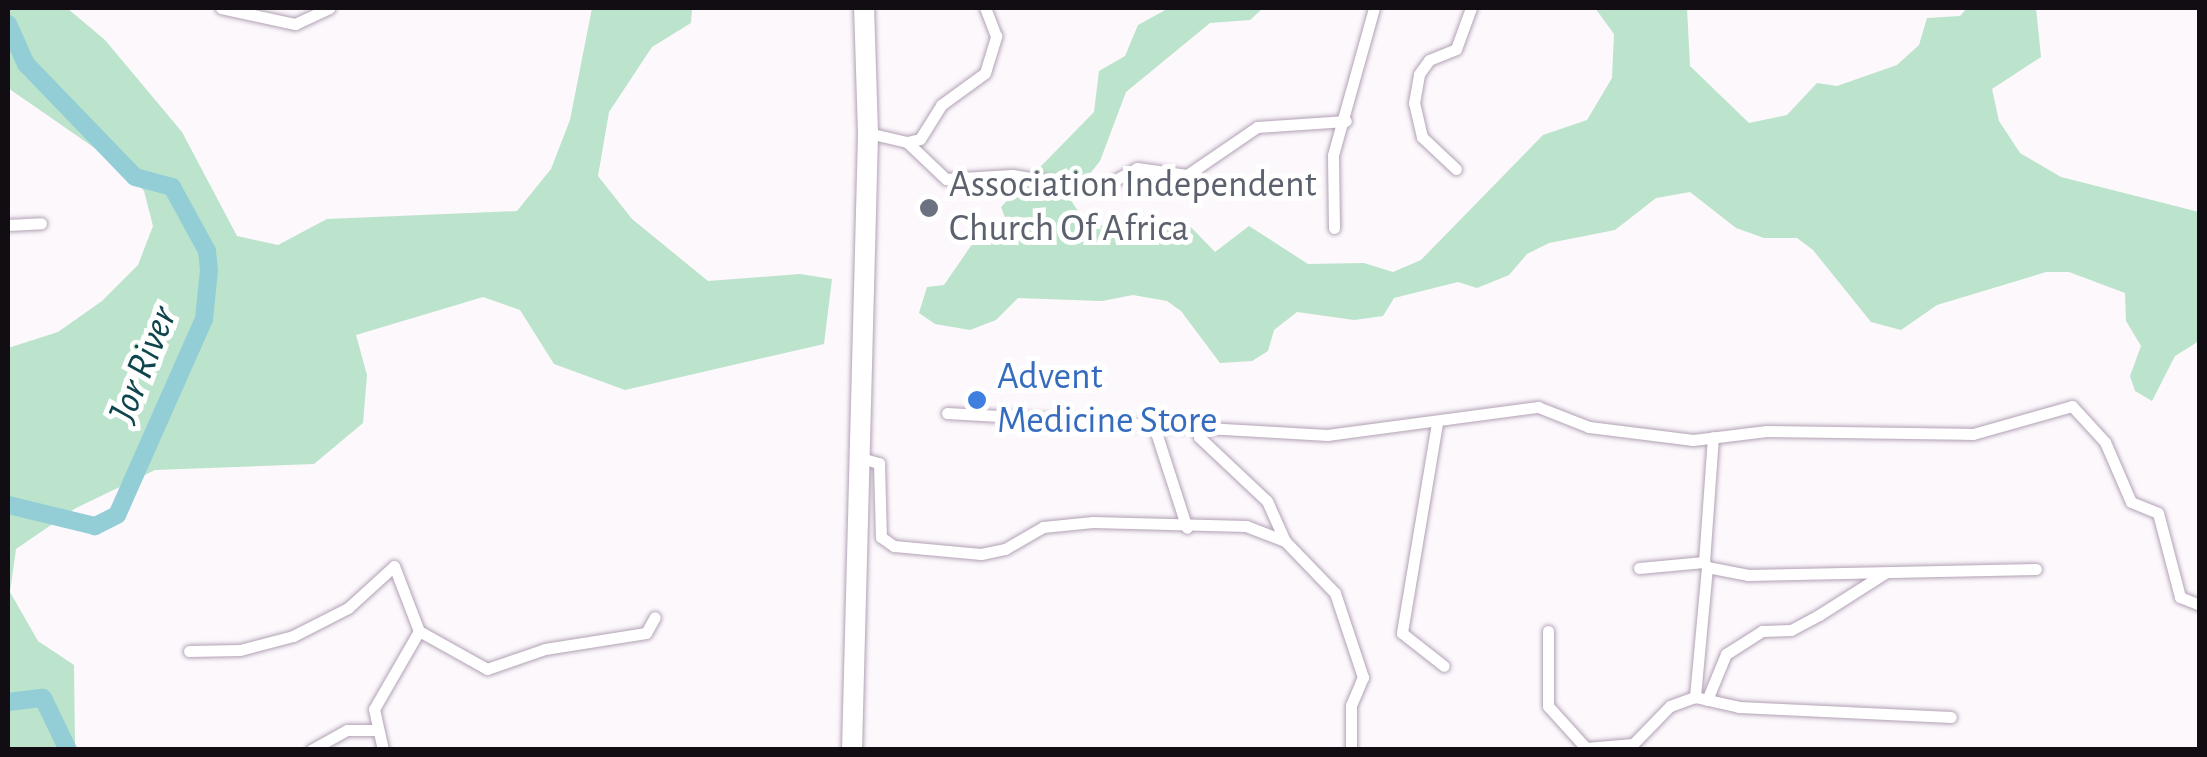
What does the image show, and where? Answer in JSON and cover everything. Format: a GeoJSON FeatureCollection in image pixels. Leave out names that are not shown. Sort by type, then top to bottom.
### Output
{"type":"FeatureCollection","features":[{"type":"Feature","properties":{"kind":"main road"},"geometry":{"type":"LineString","coordinates":[[852,750],[868,134],[864,8]]}},
{"type":"Feature","properties":{"kind":"street"},"geometry":{"type":"LineString","coordinates":[[220,8],[296,24],[330,8]]}},
{"type":"Feature","properties":{"kind":"street"},"geometry":{"type":"LineString","coordinates":[[868,134],[907,142],[920,139],[942,105],[986,73],[996,36],[986,8]]}},
{"type":"Feature","properties":{"kind":"street"},"geometry":{"type":"LineString","coordinates":[[1334,228],[1328,189],[1374,8]]}},
{"type":"Feature","properties":{"kind":"street"},"geometry":{"type":"LineString","coordinates":[[1456,169],[1422,137],[1414,103],[1419,74],[1429,60],[1456,49],[1471,8]]}},
{"type":"Feature","properties":{"kind":"street"},"geometry":{"type":"LineString","coordinates":[[907,142],[946,179],[1012,175],[1099,188],[1136,168],[1187,175],[1256,127],[1346,121]]}},
{"type":"Feature","properties":{"kind":"street"},"geometry":{"type":"LineString","coordinates":[[8,225],[41,224]]}},
{"type":"Feature","properties":{"kind":"street"},"geometry":{"type":"LineString","coordinates":[[946,413],[1200,423],[1261,436],[1437,423],[1538,406],[1589,427],[1713,437],[1766,431],[1972,434],[2072,406],[2105,442],[2131,502],[2158,513],[2180,598],[2200,605]]}},
{"type":"Feature","properties":{"kind":"street"},"geometry":{"type":"LineString","coordinates":[[1154,423],[1187,528]]}},
{"type":"Feature","properties":{"kind":"street"},"geometry":{"type":"LineString","coordinates":[[1200,423],[1199,437],[1267,501],[1285,540],[1335,594],[1363,677],[1352,705],[1351,750]]}},
{"type":"Feature","properties":{"kind":"street"},"geometry":{"type":"LineString","coordinates":[[1437,423],[1402,633],[1444,666]]}},
{"type":"Feature","properties":{"kind":"street"},"geometry":{"type":"LineString","coordinates":[[1701,699],[1713,437]]}},
{"type":"Feature","properties":{"kind":"street"},"geometry":{"type":"LineString","coordinates":[[861,458],[879,463],[881,537],[894,546],[980,554],[1059,524],[1246,526],[1285,540]]}},
{"type":"Feature","properties":{"kind":"street"},"geometry":{"type":"LineString","coordinates":[[1640,568],[1706,565],[1748,575],[2036,568]]}},
{"type":"Feature","properties":{"kind":"street"},"geometry":{"type":"LineString","coordinates":[[189,652],[240,650],[293,636],[348,608],[394,566],[419,631],[463,650],[487,670],[545,649],[646,633],[655,616]]}},
{"type":"Feature","properties":{"kind":"street"},"geometry":{"type":"LineString","coordinates":[[1701,699],[1726,654],[1762,630],[1790,630],[1885,572]]}},
{"type":"Feature","properties":{"kind":"street"},"geometry":{"type":"LineString","coordinates":[[383,750],[374,709],[419,631]]}},
{"type":"Feature","properties":{"kind":"street"},"geometry":{"type":"LineString","coordinates":[[1548,632],[1548,706],[1586,748],[1633,747],[1670,706],[1701,699],[1950,717]]}},
{"type":"Feature","properties":{"kind":"street"},"geometry":{"type":"LineString","coordinates":[[311,750],[346,730],[376,730]]}},
{"type":"Feature","properties":{"kind":"green space"},"geometry":{"type":"Polygon","coordinates":[[[8,8],[67,8],[105,40],[182,132],[237,236],[278,245],[327,219],[517,211],[551,169],[570,120],[592,8],[692,8],[691,23],[652,47],[609,112],[598,176],[632,219],[708,281],[800,274],[832,279],[824,344],[625,390],[554,364],[520,310],[483,297],[356,335],[367,375],[363,423],[314,464],[155,470],[76,508],[16,549],[10,592],[38,641],[74,665],[75,746],[8,749],[8,348],[58,332],[102,301],[138,265],[153,226],[144,191],[122,167],[8,88],[8,8]]]}},
{"type":"Feature","properties":{"kind":"green space"},"geometry":{"type":"Polygon","coordinates":[[[1169,8],[1261,10],[1250,20],[1210,23],[1126,92],[1100,161],[1070,199],[1088,226],[1186,222],[1215,252],[1249,226],[1308,264],[1364,263],[1393,272],[1421,260],[1543,135],[1587,120],[1612,78],[1614,34],[1595,8],[1687,8],[1690,66],[1749,123],[1787,115],[1817,83],[1837,86],[1897,65],[1919,45],[1927,18],[1960,16],[1967,8],[2036,8],[2041,57],[1992,89],[1999,121],[2020,153],[2061,177],[2199,212],[2199,341],[2175,356],[2152,401],[2135,391],[2130,376],[2141,346],[2126,321],[2125,293],[2069,272],[2046,272],[1937,305],[1901,330],[1871,322],[1813,250],[1797,238],[1764,238],[1736,228],[1690,192],[1656,198],[1615,230],[1549,243],[1527,254],[1509,275],[1477,288],[1458,282],[1394,298],[1383,316],[1354,320],[1297,312],[1274,330],[1268,351],[1252,361],[1220,363],[1181,311],[1167,301],[1133,295],[1102,301],[1018,298],[996,320],[970,330],[935,324],[919,313],[927,287],[944,285],[977,237],[1009,228],[1001,207],[1094,112],[1099,71],[1125,56],[1138,25],[1169,8]]]}},
{"type":"Feature","properties":{"kind":"waterway","name":"Jor River"},"geometry":{"type":"LineString","coordinates":[[8,24],[26,64],[135,177],[172,187],[207,251],[209,270],[204,319],[117,515],[95,526],[8,505]]}},
{"type":"Feature","properties":{"kind":"waterway","name":"Jor River"},"geometry":{"type":"LineString","coordinates":[[8,702],[43,698],[68,750]]}},
{"type":"Feature","properties":{"kind":"place","name":"Association Independent Church Of Africa"},"geometry":{"type":"Point","coordinates":[929,208]}},
{"type":"Feature","properties":{"kind":"place","name":"Advent Medicine Store"},"geometry":{"type":"Point","coordinates":[977,400]}}]}
